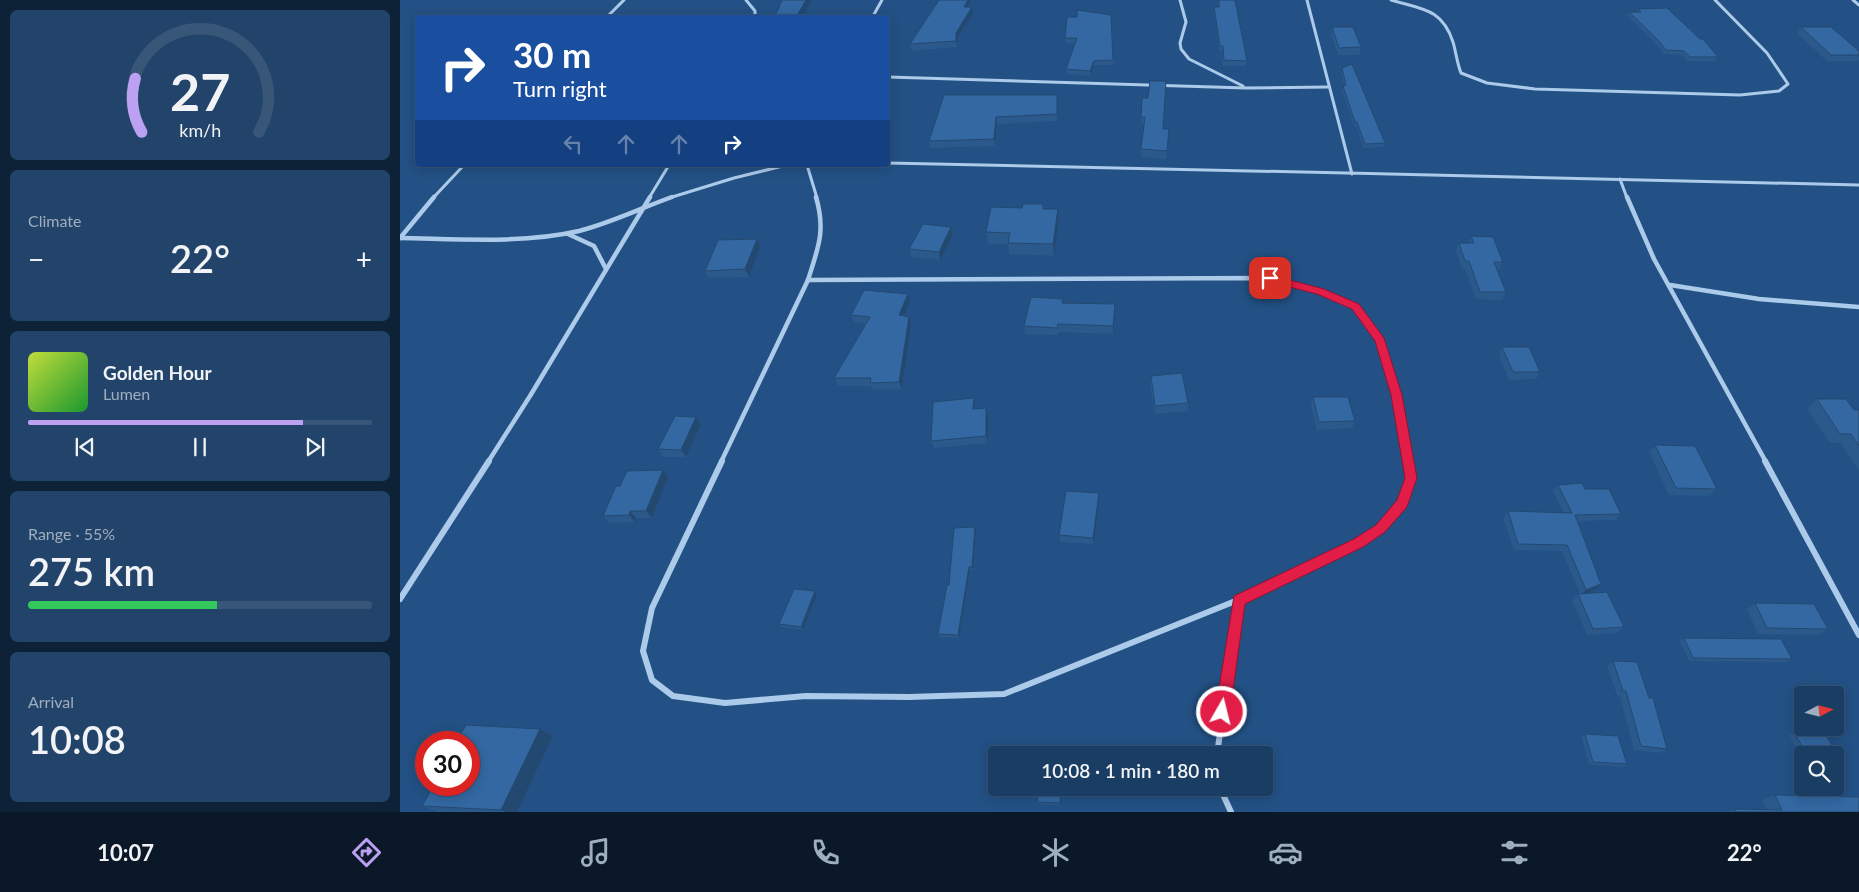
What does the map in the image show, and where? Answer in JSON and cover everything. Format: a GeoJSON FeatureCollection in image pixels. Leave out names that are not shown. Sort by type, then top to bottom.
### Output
{"type":"FeatureCollection","features":[{"type":"Feature","properties":{"kind":"street"},"geometry":{"type":"LineString","coordinates":[[609,15],[624,0]]}},
{"type":"Feature","properties":{"kind":"street"},"geometry":{"type":"LineString","coordinates":[[746,0],[755,11],[755,15]]}},
{"type":"Feature","properties":{"kind":"street"},"geometry":{"type":"LineString","coordinates":[[874,15],[882,0]]}},
{"type":"Feature","properties":{"kind":"street"},"geometry":{"type":"LineString","coordinates":[[1180,0],[1186,22],[1180,43],[1181,49],[1189,59],[1246,88]]}},
{"type":"Feature","properties":{"kind":"street"},"geometry":{"type":"LineString","coordinates":[[1308,0],[1328,87],[1352,174]]}},
{"type":"Feature","properties":{"kind":"street"},"geometry":{"type":"LineString","coordinates":[[1391,0],[1435,13],[1444,21],[1453,43],[1461,73],[1473,80],[1535,89],[1740,95],[1779,91],[1788,84],[1785,74],[1726,8],[1716,0]]}},
{"type":"Feature","properties":{"kind":"street"},"geometry":{"type":"LineString","coordinates":[[1853,0],[1859,5]]}},
{"type":"Feature","properties":{"kind":"street"},"geometry":{"type":"LineString","coordinates":[[890,77],[1246,88],[1328,87]]}},
{"type":"Feature","properties":{"kind":"street"},"geometry":{"type":"LineString","coordinates":[[890,163],[1352,174],[1487,175],[1859,185]]}},
{"type":"Feature","properties":{"kind":"street"},"geometry":{"type":"LineString","coordinates":[[400,238],[418,214],[462,167]]}},
{"type":"Feature","properties":{"kind":"street"},"geometry":{"type":"LineString","coordinates":[[400,599],[530,396],[668,167]]}},
{"type":"Feature","properties":{"kind":"street"},"geometry":{"type":"LineString","coordinates":[[400,238],[531,238],[568,233],[605,224],[645,207],[718,182],[780,167]]}},
{"type":"Feature","properties":{"kind":"street"},"geometry":{"type":"LineString","coordinates":[[808,280],[1270,278],[1320,291],[1355,307],[1380,340],[1396,395],[1411,478],[1403,503],[1380,528],[1359,543],[1238,600],[1004,694],[909,697],[806,696],[725,703],[673,696],[652,680],[643,651],[652,608],[808,280],[820,242],[822,216],[809,167]]}},
{"type":"Feature","properties":{"kind":"street"},"geometry":{"type":"LineString","coordinates":[[1620,180],[1638,231],[1670,285],[1859,635]]}},
{"type":"Feature","properties":{"kind":"street"},"geometry":{"type":"LineString","coordinates":[[568,233],[594,246],[606,269]]}},
{"type":"Feature","properties":{"kind":"street"},"geometry":{"type":"LineString","coordinates":[[1670,285],[1759,299],[1836,304],[1859,308]]}},
{"type":"Feature","properties":{"kind":"street"},"geometry":{"type":"LineString","coordinates":[[1218,746],[1238,600]]}},
{"type":"Feature","properties":{"kind":"street"},"geometry":{"type":"LineString","coordinates":[[1224,796],[1231,812]]}},
{"type":"Feature","properties":{"kind":"building"},"geometry":{"type":"Polygon","coordinates":[[[782,0],[806,0],[798,14],[800,15],[775,15],[782,0]]]}},
{"type":"Feature","properties":{"kind":"building"},"geometry":{"type":"Polygon","coordinates":[[[939,0],[968,0],[964,7],[972,7],[956,33],[956,41],[910,44],[939,0]]]}},
{"type":"Feature","properties":{"kind":"building"},"geometry":{"type":"Polygon","coordinates":[[[1219,0],[1235,0],[1247,61],[1224,60],[1223,46],[1220,46],[1214,7],[1219,7],[1219,0]]]}},
{"type":"Feature","properties":{"kind":"building"},"geometry":{"type":"Polygon","coordinates":[[[1667,8],[1700,39],[1703,39],[1718,57],[1690,57],[1684,51],[1666,50],[1629,12],[1641,12],[1638,9],[1667,8]]]}},
{"type":"Feature","properties":{"kind":"building"},"geometry":{"type":"Polygon","coordinates":[[[1077,10],[1111,15],[1113,60],[1094,61],[1090,71],[1066,69],[1077,38],[1065,38],[1067,17],[1077,17],[1077,10]]]}},
{"type":"Feature","properties":{"kind":"building"},"geometry":{"type":"Polygon","coordinates":[[[1332,27],[1353,27],[1361,47],[1339,48],[1332,27]]]}},
{"type":"Feature","properties":{"kind":"building"},"geometry":{"type":"Polygon","coordinates":[[[1801,27],[1831,27],[1859,51],[1859,55],[1831,55],[1801,27]]]}},
{"type":"Feature","properties":{"kind":"building"},"geometry":{"type":"Polygon","coordinates":[[[1352,64],[1385,143],[1365,144],[1357,122],[1355,122],[1343,86],[1346,85],[1342,68],[1352,64]]]}},
{"type":"Feature","properties":{"kind":"building"},"geometry":{"type":"Polygon","coordinates":[[[1150,81],[1166,81],[1163,129],[1169,129],[1167,151],[1141,149],[1145,117],[1141,117],[1142,98],[1148,98],[1150,81]]]}},
{"type":"Feature","properties":{"kind":"building"},"geometry":{"type":"Polygon","coordinates":[[[944,95],[1057,95],[1057,114],[996,117],[994,139],[929,141],[944,95]]]}},
{"type":"Feature","properties":{"kind":"building"},"geometry":{"type":"Polygon","coordinates":[[[1023,204],[1043,204],[1043,209],[1058,209],[1053,244],[1008,243],[1010,233],[986,232],[991,207],[1022,208],[1023,204]]]}},
{"type":"Feature","properties":{"kind":"building"},"geometry":{"type":"Polygon","coordinates":[[[923,224],[951,227],[939,252],[909,249],[923,224]]]}},
{"type":"Feature","properties":{"kind":"building"},"geometry":{"type":"Polygon","coordinates":[[[1471,236],[1493,237],[1503,262],[1494,262],[1506,292],[1480,292],[1469,261],[1465,261],[1459,243],[1474,243],[1471,236]]]}},
{"type":"Feature","properties":{"kind":"building"},"geometry":{"type":"Polygon","coordinates":[[[757,239],[745,269],[705,271],[718,240],[757,239]]]}},
{"type":"Feature","properties":{"kind":"building"},"geometry":{"type":"Polygon","coordinates":[[[864,290],[908,294],[899,315],[909,317],[899,382],[870,383],[871,378],[834,378],[870,317],[851,315],[864,290]]]}},
{"type":"Feature","properties":{"kind":"building"},"geometry":{"type":"Polygon","coordinates":[[[1031,297],[1063,299],[1062,303],[1115,304],[1113,326],[1058,324],[1057,328],[1024,326],[1031,297]]]}},
{"type":"Feature","properties":{"kind":"building"},"geometry":{"type":"Polygon","coordinates":[[[1502,347],[1529,347],[1540,372],[1513,372],[1502,347]]]}},
{"type":"Feature","properties":{"kind":"building"},"geometry":{"type":"Polygon","coordinates":[[[1182,373],[1188,403],[1155,406],[1151,376],[1182,373]]]}},
{"type":"Feature","properties":{"kind":"building"},"geometry":{"type":"Polygon","coordinates":[[[1313,397],[1348,397],[1355,421],[1319,422],[1313,397]]]}},
{"type":"Feature","properties":{"kind":"building"},"geometry":{"type":"Polygon","coordinates":[[[974,398],[973,409],[986,408],[986,436],[931,441],[933,402],[974,398]]]}},
{"type":"Feature","properties":{"kind":"building"},"geometry":{"type":"Polygon","coordinates":[[[1817,399],[1846,399],[1854,410],[1859,410],[1859,446],[1851,434],[1840,434],[1817,399]]]}},
{"type":"Feature","properties":{"kind":"building"},"geometry":{"type":"Polygon","coordinates":[[[675,416],[696,417],[681,450],[658,449],[675,416]]]}},
{"type":"Feature","properties":{"kind":"building"},"geometry":{"type":"Polygon","coordinates":[[[1655,445],[1695,446],[1717,489],[1676,488],[1655,445]]]}},
{"type":"Feature","properties":{"kind":"building"},"geometry":{"type":"Polygon","coordinates":[[[663,470],[646,511],[630,511],[629,515],[603,516],[616,486],[620,486],[627,471],[663,470]]]}},
{"type":"Feature","properties":{"kind":"building"},"geometry":{"type":"Polygon","coordinates":[[[1582,483],[1585,489],[1609,489],[1621,514],[1575,515],[1601,584],[1586,590],[1567,545],[1518,544],[1508,511],[1572,513],[1558,485],[1582,483]]]}},
{"type":"Feature","properties":{"kind":"building"},"geometry":{"type":"Polygon","coordinates":[[[1066,491],[1099,493],[1093,538],[1059,535],[1066,491]]]}},
{"type":"Feature","properties":{"kind":"building"},"geometry":{"type":"Polygon","coordinates":[[[975,527],[972,567],[969,567],[958,635],[938,634],[947,585],[949,585],[954,528],[975,527]]]}},
{"type":"Feature","properties":{"kind":"building"},"geometry":{"type":"Polygon","coordinates":[[[794,589],[815,591],[801,627],[779,624],[794,589]]]}},
{"type":"Feature","properties":{"kind":"building"},"geometry":{"type":"Polygon","coordinates":[[[1607,592],[1624,627],[1593,629],[1578,594],[1607,592]]]}},
{"type":"Feature","properties":{"kind":"building"},"geometry":{"type":"Polygon","coordinates":[[[1755,603],[1814,604],[1828,629],[1767,628],[1755,603]]]}},
{"type":"Feature","properties":{"kind":"building"},"geometry":{"type":"Polygon","coordinates":[[[1684,638],[1781,639],[1792,659],[1693,658],[1684,638]]]}},
{"type":"Feature","properties":{"kind":"building"},"geometry":{"type":"Polygon","coordinates":[[[1613,661],[1637,662],[1649,698],[1653,698],[1667,749],[1641,746],[1626,691],[1623,691],[1613,661]]]}},
{"type":"Feature","properties":{"kind":"building"},"geometry":{"type":"Polygon","coordinates":[[[466,725],[540,729],[501,810],[422,806],[428,796],[480,796],[480,731],[462,731],[466,725]]]}},
{"type":"Feature","properties":{"kind":"building"},"geometry":{"type":"Polygon","coordinates":[[[1585,734],[1618,736],[1627,764],[1593,762],[1585,734]]]}},
{"type":"Feature","properties":{"kind":"building"},"geometry":{"type":"Polygon","coordinates":[[[1796,736],[1826,736],[1833,746],[1802,746],[1796,736]]]}},
{"type":"Feature","properties":{"kind":"building"},"geometry":{"type":"Polygon","coordinates":[[[1775,795],[1859,797],[1859,812],[1736,812],[1735,809],[1782,810],[1775,795]]]}},
{"type":"Feature","properties":{"kind":"building"},"geometry":{"type":"Polygon","coordinates":[[[1038,796],[1060,796],[1060,803],[1037,802],[1038,796]]]}},
{"type":"Feature","properties":{"kind":"route"},"geometry":{"type":"LineString","coordinates":[[1222,712],[1238,600],[1359,543],[1380,528],[1403,503],[1411,478],[1396,395],[1380,340],[1355,307],[1320,291],[1270,278]]}}]}
